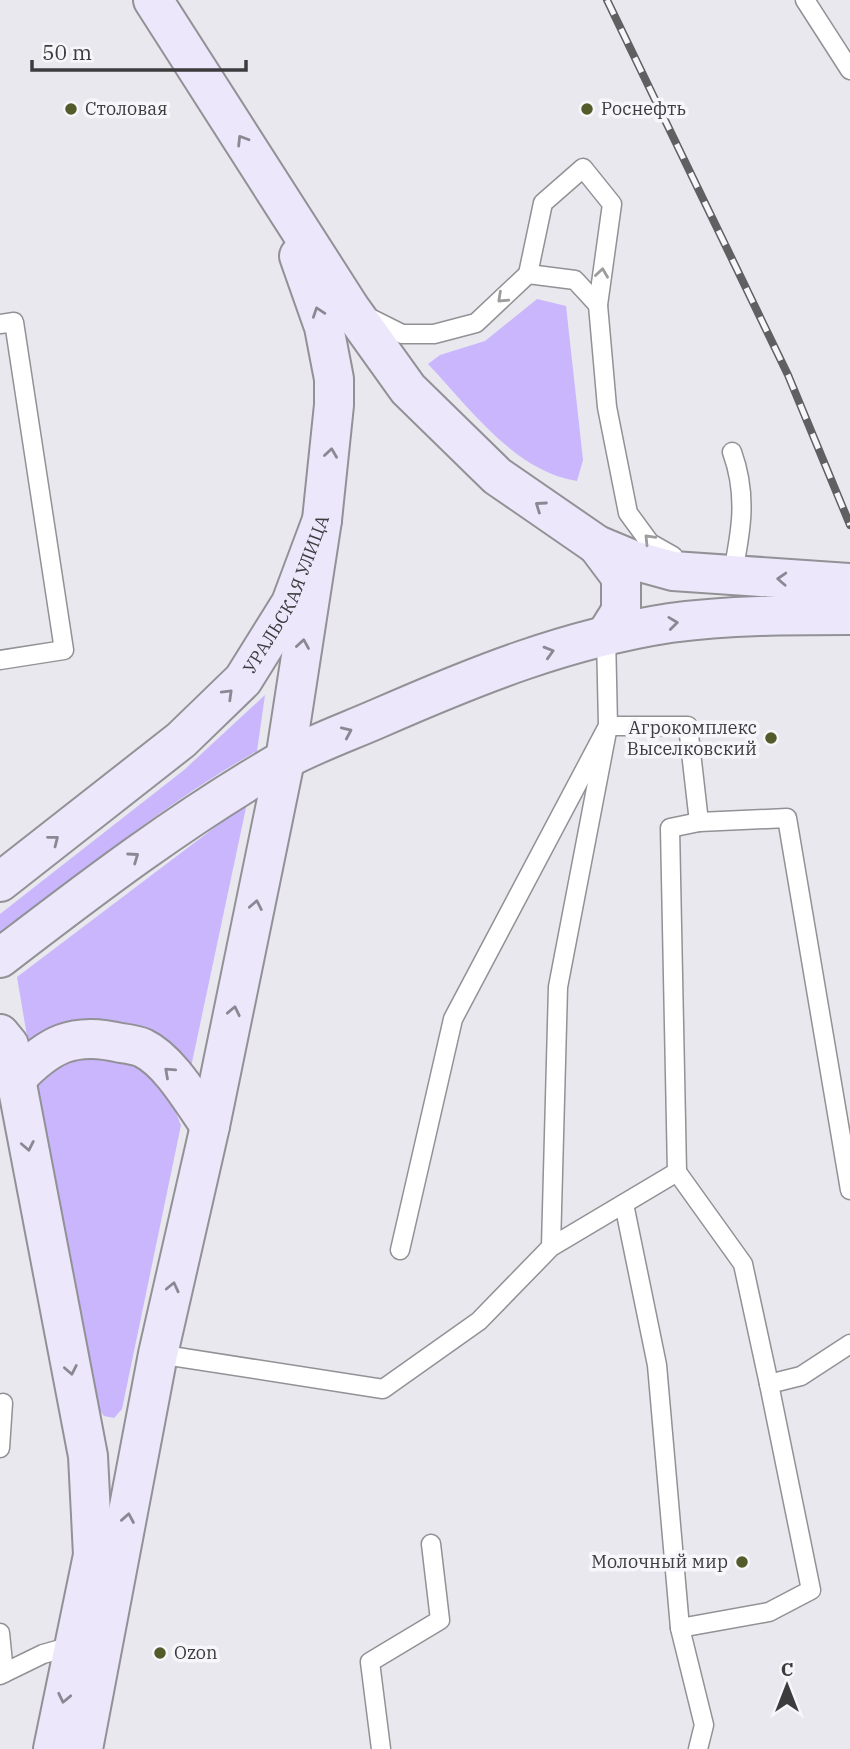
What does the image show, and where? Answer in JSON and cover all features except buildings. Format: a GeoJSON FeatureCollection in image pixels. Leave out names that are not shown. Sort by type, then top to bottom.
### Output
{"type":"FeatureCollection","features":[{"type":"Feature","properties":{"kind":"main road"},"geometry":{"type":"LineString","coordinates":[[153,0],[350,308],[408,389],[497,476],[597,545],[673,571],[850,583]]}},
{"type":"Feature","properties":{"kind":"main road","name":"УРАЛЬСКАЯ УЛИЦА"},"geometry":{"type":"LineString","coordinates":[[0,883],[181,740],[243,680],[291,603],[321,520],[333,435],[334,379],[324,327],[279,198]]}},
{"type":"Feature","properties":{"kind":"main road"},"geometry":{"type":"LineString","coordinates":[[83,1749],[102,1584],[210,1126],[285,760],[321,520]]}},
{"type":"Feature","properties":{"kind":"main road"},"geometry":{"type":"LineString","coordinates":[[597,545],[621,577],[621,611],[606,635]]}},
{"type":"Feature","properties":{"kind":"main road"},"geometry":{"type":"LineString","coordinates":[[0,958],[136,856],[285,760],[491,669],[606,635],[684,622],[769,615],[850,615]]}},
{"type":"Feature","properties":{"kind":"main road"},"geometry":{"type":"LineString","coordinates":[[0,1034],[9,1045],[88,1457],[93,1555],[102,1584],[75,1645],[53,1749]]}},
{"type":"Feature","properties":{"kind":"main road"},"geometry":{"type":"LineString","coordinates":[[16,1079],[36,1057],[66,1040],[105,1039],[143,1048],[177,1079],[210,1126]]}},
{"type":"Feature","properties":{"kind":"lane"},"geometry":{"type":"LineString","coordinates":[[805,0],[850,70]]}},
{"type":"Feature","properties":{"kind":"lane"},"geometry":{"type":"LineString","coordinates":[[350,308],[402,334],[434,334],[476,323],[528,275],[543,203],[583,168],[612,204],[598,305],[607,407],[628,513],[650,544],[681,561],[732,577],[742,506],[742,479],[732,452]]}},
{"type":"Feature","properties":{"kind":"lane"},"geometry":{"type":"LineString","coordinates":[[528,275],[575,280],[598,305]]}},
{"type":"Feature","properties":{"kind":"lane"},"geometry":{"type":"LineString","coordinates":[[0,324],[14,322],[64,650],[0,660]]}},
{"type":"Feature","properties":{"kind":"lane"},"geometry":{"type":"LineString","coordinates":[[551,1247],[558,987],[608,726],[606,635]]}},
{"type":"Feature","properties":{"kind":"lane"},"geometry":{"type":"LineString","coordinates":[[608,726],[688,726],[699,822]]}},
{"type":"Feature","properties":{"kind":"lane"},"geometry":{"type":"LineString","coordinates":[[400,1250],[453,1019],[608,726]]}},
{"type":"Feature","properties":{"kind":"lane"},"geometry":{"type":"LineString","coordinates":[[680,1628],[769,1612],[811,1590],[743,1264],[677,1172],[670,828],[699,822],[787,818],[850,1190]]}},
{"type":"Feature","properties":{"kind":"lane"},"geometry":{"type":"LineString","coordinates":[[158,1354],[383,1389],[479,1321],[551,1247],[677,1172]]}},
{"type":"Feature","properties":{"kind":"lane"},"geometry":{"type":"LineString","coordinates":[[624,1204],[657,1365],[680,1628],[704,1725],[698,1749]]}},
{"type":"Feature","properties":{"kind":"lane"},"geometry":{"type":"LineString","coordinates":[[769,1384],[801,1376],[850,1344]]}},
{"type":"Feature","properties":{"kind":"lane"},"geometry":{"type":"LineString","coordinates":[[0,1448],[3,1404]]}},
{"type":"Feature","properties":{"kind":"lane"},"geometry":{"type":"LineString","coordinates":[[382,1749],[370,1662],[440,1620],[431,1544]]}},
{"type":"Feature","properties":{"kind":"lane"},"geometry":{"type":"LineString","coordinates":[[0,1633],[2,1674],[43,1654],[75,1645]]}},
{"type":"Feature","properties":{"kind":"shaded area"},"geometry":{"type":"Polygon","coordinates":[[[537,299],[566,306],[583,460],[577,481],[554,475],[513,451],[494,435],[428,364],[440,355],[485,341],[537,299]]]}},
{"type":"Feature","properties":{"kind":"shaded area"},"geometry":{"type":"Polygon","coordinates":[[[265,695],[257,751],[157,815],[0,935],[0,914],[184,770],[265,695]]]}},
{"type":"Feature","properties":{"kind":"shaded area"},"geometry":{"type":"Polygon","coordinates":[[[247,803],[191,1067],[139,1027],[65,1021],[28,1042],[17,977],[247,803]]]}},
{"type":"Feature","properties":{"kind":"shaded area"},"geometry":{"type":"Polygon","coordinates":[[[63,1057],[136,1060],[166,1089],[181,1125],[122,1409],[114,1418],[104,1416],[98,1408],[34,1080],[63,1057]]]}},
{"type":"Feature","properties":{"kind":"railway"},"geometry":{"type":"LineString","coordinates":[[607,0],[788,375],[850,525]]}},
{"type":"Feature","properties":{"kind":"place","name":"Столовая"},"geometry":{"type":"Point","coordinates":[71,109]}},
{"type":"Feature","properties":{"kind":"place","name":"Роснефть"},"geometry":{"type":"Point","coordinates":[587,109]}},
{"type":"Feature","properties":{"kind":"place","name":"Агрокомплекс Выселковский"},"geometry":{"type":"Point","coordinates":[771,738]}},
{"type":"Feature","properties":{"kind":"place","name":"Молочный мир"},"geometry":{"type":"Point","coordinates":[742,1562]}},
{"type":"Feature","properties":{"kind":"place","name":"Ozon"},"geometry":{"type":"Point","coordinates":[160,1653]}}]}
